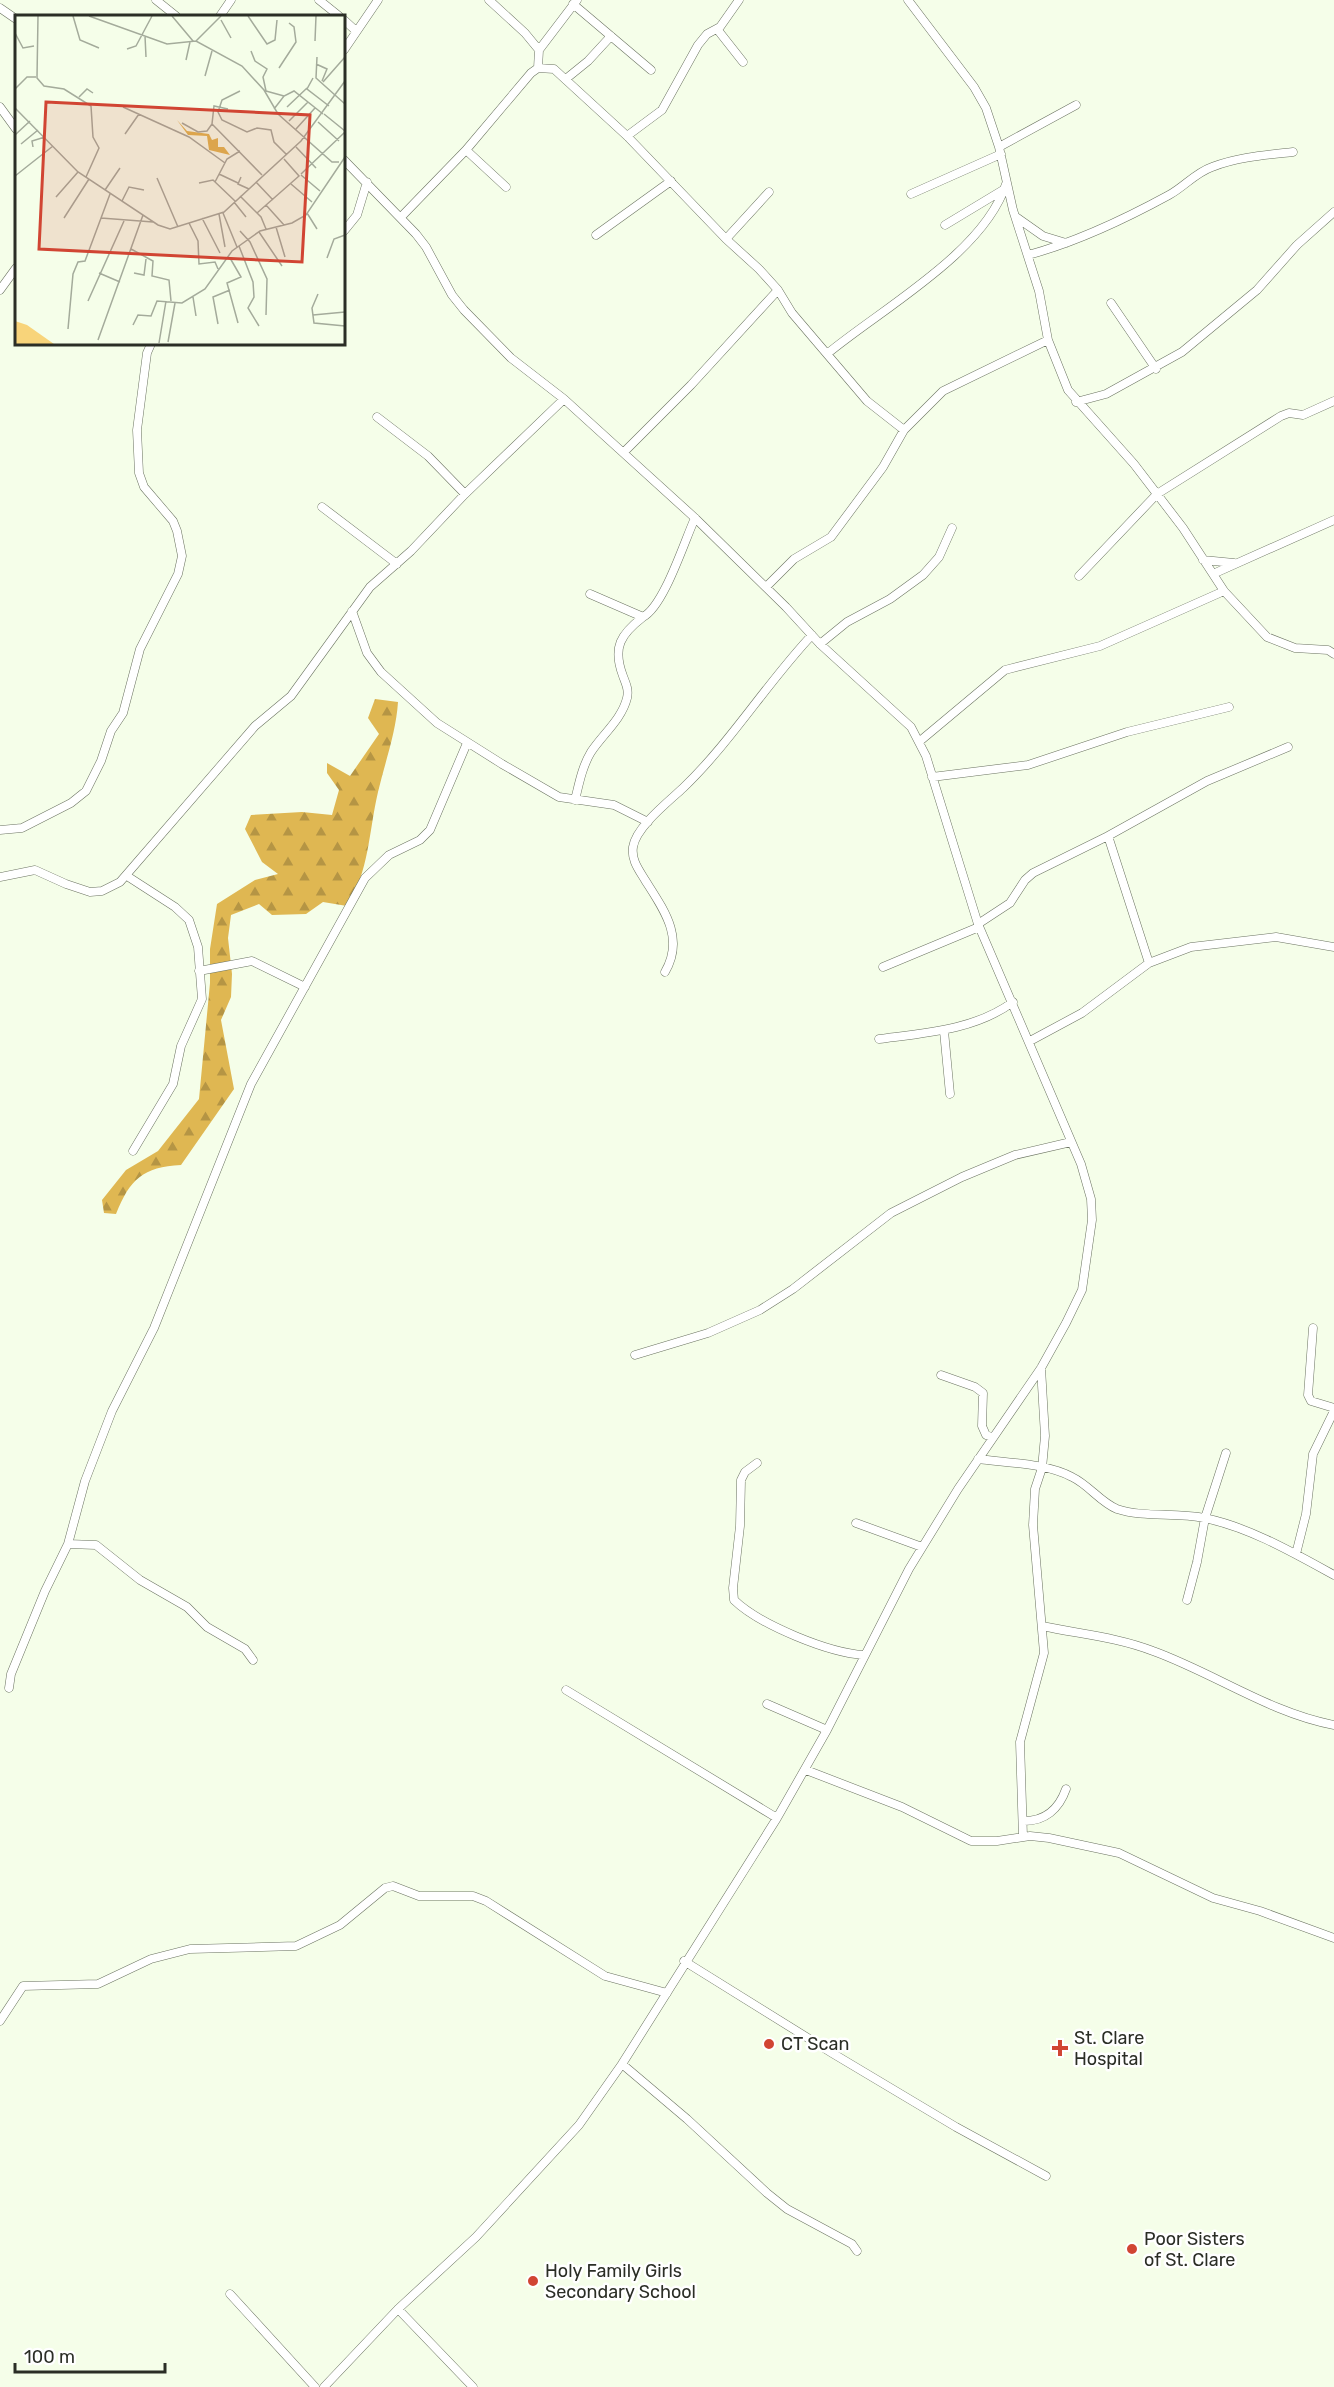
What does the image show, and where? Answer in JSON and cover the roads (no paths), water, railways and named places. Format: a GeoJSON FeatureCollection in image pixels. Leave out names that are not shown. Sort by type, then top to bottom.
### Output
{"type":"FeatureCollection","features":[{"type":"Feature","properties":{"kind":"street"},"geometry":{"type":"LineString","coordinates":[[156,0],[175,15]]}},
{"type":"Feature","properties":{"kind":"street"},"geometry":{"type":"LineString","coordinates":[[221,15],[231,0]]}},
{"type":"Feature","properties":{"kind":"street"},"geometry":{"type":"LineString","coordinates":[[319,0],[338,15]]}},
{"type":"Feature","properties":{"kind":"street"},"geometry":{"type":"LineString","coordinates":[[345,48],[378,0]]}},
{"type":"Feature","properties":{"kind":"street"},"geometry":{"type":"LineString","coordinates":[[489,0],[525,33],[539,50]]}},
{"type":"Feature","properties":{"kind":"street"},"geometry":{"type":"LineString","coordinates":[[627,136],[663,110],[698,45],[707,34],[717,29],[739,0]]}},
{"type":"Feature","properties":{"kind":"street"},"geometry":{"type":"LineString","coordinates":[[908,0],[974,87],[986,108],[1000,150],[1005,185],[1040,291],[1048,340],[1068,390],[1157,494],[1224,591],[1267,638],[1295,648],[1332,650]]}},
{"type":"Feature","properties":{"kind":"street"},"geometry":{"type":"LineString","coordinates":[[401,217],[466,150],[538,68],[539,50],[549,40],[575,2],[651,70]]}},
{"type":"Feature","properties":{"kind":"street"},"geometry":{"type":"LineString","coordinates":[[0,8],[15,18]]}},
{"type":"Feature","properties":{"kind":"street"},"geometry":{"type":"LineString","coordinates":[[345,21],[356,30]]}},
{"type":"Feature","properties":{"kind":"street"},"geometry":{"type":"LineString","coordinates":[[717,29],[742,62]]}},
{"type":"Feature","properties":{"kind":"street"},"geometry":{"type":"LineString","coordinates":[[567,78],[588,62],[611,36]]}},
{"type":"Feature","properties":{"kind":"street"},"geometry":{"type":"LineString","coordinates":[[538,68],[554,69],[567,78],[627,136],[778,290],[792,313],[867,401],[904,430]]}},
{"type":"Feature","properties":{"kind":"street"},"geometry":{"type":"LineString","coordinates":[[911,194],[1000,150],[1076,105]]}},
{"type":"Feature","properties":{"kind":"street"},"geometry":{"type":"LineString","coordinates":[[0,107],[15,128]]}},
{"type":"Feature","properties":{"kind":"street"},"geometry":{"type":"LineString","coordinates":[[466,150],[506,187]]}},
{"type":"Feature","properties":{"kind":"street"},"geometry":{"type":"LineString","coordinates":[[1029,255],[1066,243],[1171,194],[1210,168],[1245,158],[1293,152]]}},
{"type":"Feature","properties":{"kind":"street"},"geometry":{"type":"LineString","coordinates":[[324,2387],[398,2309],[476,2237],[557,2151],[579,2125],[622,2064],[806,1770],[922,1547],[978,1459],[1041,1368],[1082,1290],[1092,1220],[1087,1182],[1030,1041],[979,926],[920,741],[911,727],[819,644],[766,587],[624,452],[564,399],[511,358],[452,295],[426,247],[401,217],[345,161]]}},
{"type":"Feature","properties":{"kind":"street"},"geometry":{"type":"LineString","coordinates":[[596,234],[671,181]]}},
{"type":"Feature","properties":{"kind":"street"},"geometry":{"type":"LineString","coordinates":[[345,230],[357,215],[367,182]]}},
{"type":"Feature","properties":{"kind":"street"},"geometry":{"type":"LineString","coordinates":[[945,225],[1005,185]]}},
{"type":"Feature","properties":{"kind":"street"},"geometry":{"type":"LineString","coordinates":[[827,354],[943,267],[990,215],[1005,185]]}},
{"type":"Feature","properties":{"kind":"street"},"geometry":{"type":"LineString","coordinates":[[726,239],[769,192]]}},
{"type":"Feature","properties":{"kind":"street"},"geometry":{"type":"LineString","coordinates":[[1076,402],[1106,394],[1156,369],[1182,352],[1257,290],[1297,245],[1334,212]]}},
{"type":"Feature","properties":{"kind":"street"},"geometry":{"type":"LineString","coordinates":[[1016,217],[1043,236],[1066,243]]}},
{"type":"Feature","properties":{"kind":"street"},"geometry":{"type":"LineString","coordinates":[[0,290],[15,269]]}},
{"type":"Feature","properties":{"kind":"street"},"geometry":{"type":"LineString","coordinates":[[624,452],[691,385],[778,290]]}},
{"type":"Feature","properties":{"kind":"street"},"geometry":{"type":"LineString","coordinates":[[1111,303],[1156,369]]}},
{"type":"Feature","properties":{"kind":"street"},"geometry":{"type":"LineString","coordinates":[[766,587],[794,559],[831,537],[883,467],[904,430],[943,391],[1048,340]]}},
{"type":"Feature","properties":{"kind":"street"},"geometry":{"type":"LineString","coordinates":[[0,830],[22,828],[71,803],[86,791],[98,769],[111,731],[123,713],[140,649],[178,574],[182,556],[177,531],[172,521],[144,487],[139,473],[137,430],[147,352],[150,345]]}},
{"type":"Feature","properties":{"kind":"street"},"geometry":{"type":"LineString","coordinates":[[0,877],[35,870],[90,892],[102,891],[127,876],[255,726],[291,696],[370,587],[397,564],[564,399]]}},
{"type":"Feature","properties":{"kind":"street"},"geometry":{"type":"LineString","coordinates":[[1079,576],[1157,494],[1281,416],[1289,413],[1303,416],[1334,401]]}},
{"type":"Feature","properties":{"kind":"street"},"geometry":{"type":"LineString","coordinates":[[377,417],[428,456],[465,495]]}},
{"type":"Feature","properties":{"kind":"street"},"geometry":{"type":"LineString","coordinates":[[322,507],[397,564]]}},
{"type":"Feature","properties":{"kind":"street"},"geometry":{"type":"LineString","coordinates":[[575,800],[583,768],[625,706],[628,691],[619,659],[619,646],[626,630],[652,612],[661,600],[695,518]]}},
{"type":"Feature","properties":{"kind":"street"},"geometry":{"type":"LineString","coordinates":[[1213,574],[1334,520]]}},
{"type":"Feature","properties":{"kind":"street"},"geometry":{"type":"LineString","coordinates":[[819,644],[847,622],[890,599],[923,575],[939,557],[952,528]]}},
{"type":"Feature","properties":{"kind":"street"},"geometry":{"type":"LineString","coordinates":[[1203,560],[1238,563]]}},
{"type":"Feature","properties":{"kind":"street"},"geometry":{"type":"LineString","coordinates":[[920,741],[1005,670],[1100,646],[1224,591]]}},
{"type":"Feature","properties":{"kind":"street"},"geometry":{"type":"LineString","coordinates":[[590,594],[643,617]]}},
{"type":"Feature","properties":{"kind":"street"},"geometry":{"type":"LineString","coordinates":[[352,611],[367,653],[381,672],[437,723],[538,786],[559,796],[614,805],[648,822]]}},
{"type":"Feature","properties":{"kind":"street"},"geometry":{"type":"LineString","coordinates":[[665,972],[674,957],[673,934],[633,856],[634,843],[648,822],[714,756],[789,659],[812,635]]}},
{"type":"Feature","properties":{"kind":"street"},"geometry":{"type":"LineString","coordinates":[[932,777],[1028,765],[1127,732],[1229,707]]}},
{"type":"Feature","properties":{"kind":"street"},"geometry":{"type":"LineString","coordinates":[[9,1688],[11,1674],[45,1591],[68,1544],[85,1481],[115,1404],[154,1328],[251,1084],[366,878],[389,855],[420,840],[430,830],[467,743]]}},
{"type":"Feature","properties":{"kind":"street"},"geometry":{"type":"LineString","coordinates":[[883,967],[979,926],[1010,903],[1025,880],[1033,873],[1108,837],[1208,781],[1288,747]]}},
{"type":"Feature","properties":{"kind":"street"},"geometry":{"type":"LineString","coordinates":[[1108,837],[1149,963]]}},
{"type":"Feature","properties":{"kind":"street"},"geometry":{"type":"LineString","coordinates":[[127,876],[175,907],[189,920],[196,935],[202,999],[181,1046],[173,1084],[133,1150]]}},
{"type":"Feature","properties":{"kind":"street"},"geometry":{"type":"LineString","coordinates":[[1030,1041],[1082,1013],[1149,963],[1191,948],[1262,937],[1296,938],[1334,947]]}},
{"type":"Feature","properties":{"kind":"street"},"geometry":{"type":"LineString","coordinates":[[199,970],[252,961],[305,987]]}},
{"type":"Feature","properties":{"kind":"street"},"geometry":{"type":"LineString","coordinates":[[879,1039],[944,1031],[993,1015],[1013,1002]]}},
{"type":"Feature","properties":{"kind":"street"},"geometry":{"type":"LineString","coordinates":[[944,1031],[950,1094]]}},
{"type":"Feature","properties":{"kind":"street"},"geometry":{"type":"LineString","coordinates":[[634,1355],[708,1333],[760,1310],[793,1289],[891,1213],[962,1178],[1015,1155],[1071,1142]]}},
{"type":"Feature","properties":{"kind":"street"},"geometry":{"type":"LineString","coordinates":[[1296,1554],[1306,1514],[1313,1454],[1334,1410],[1311,1401],[1308,1395],[1313,1328]]}},
{"type":"Feature","properties":{"kind":"street"},"geometry":{"type":"LineString","coordinates":[[1023,1837],[1020,1742],[1044,1653],[1035,1574],[1033,1525],[1035,1489],[1042,1468],[1045,1436],[1041,1368]]}},
{"type":"Feature","properties":{"kind":"street"},"geometry":{"type":"LineString","coordinates":[[941,1375],[975,1387],[983,1393],[982,1426],[986,1436],[993,1437]]}},
{"type":"Feature","properties":{"kind":"street"},"geometry":{"type":"LineString","coordinates":[[1187,1600],[1197,1562],[1204,1518],[1226,1453]]}},
{"type":"Feature","properties":{"kind":"street"},"geometry":{"type":"LineString","coordinates":[[978,1459],[1042,1468],[1071,1476],[1116,1509],[1204,1518],[1296,1554],[1334,1575]]}},
{"type":"Feature","properties":{"kind":"street"},"geometry":{"type":"LineString","coordinates":[[757,1463],[745,1472],[741,1480],[740,1526],[732,1588],[734,1600],[750,1611],[821,1647],[839,1653],[864,1655]]}},
{"type":"Feature","properties":{"kind":"street"},"geometry":{"type":"LineString","coordinates":[[856,1522],[922,1547]]}},
{"type":"Feature","properties":{"kind":"street"},"geometry":{"type":"LineString","coordinates":[[68,1544],[96,1545],[140,1580],[187,1607],[207,1627],[235,1643],[253,1660]]}},
{"type":"Feature","properties":{"kind":"street"},"geometry":{"type":"LineString","coordinates":[[1042,1626],[1085,1632],[1152,1650],[1298,1717],[1334,1725]]}},
{"type":"Feature","properties":{"kind":"street"},"geometry":{"type":"LineString","coordinates":[[566,1690],[777,1818]]}},
{"type":"Feature","properties":{"kind":"street"},"geometry":{"type":"LineString","coordinates":[[767,1704],[827,1730]]}},
{"type":"Feature","properties":{"kind":"street"},"geometry":{"type":"LineString","coordinates":[[806,1770],[902,1807],[971,1841],[997,1841],[1023,1837],[1049,1838],[1119,1853],[1213,1898],[1260,1911],[1334,1938]]}},
{"type":"Feature","properties":{"kind":"street"},"geometry":{"type":"LineString","coordinates":[[1024,1821],[1035,1821],[1048,1814],[1063,1798],[1066,1789]]}},
{"type":"Feature","properties":{"kind":"street"},"geometry":{"type":"LineString","coordinates":[[0,2021],[18,1989],[23,1986],[98,1984],[151,1959],[190,1949],[296,1946],[340,1925],[389,1886],[419,1896],[458,1895],[486,1901],[605,1976],[667,1993]]}},
{"type":"Feature","properties":{"kind":"street"},"geometry":{"type":"LineString","coordinates":[[684,1962],[956,2127],[1046,2176]]}},
{"type":"Feature","properties":{"kind":"street"},"geometry":{"type":"LineString","coordinates":[[622,2064],[787,2209],[852,2244],[857,2251]]}},
{"type":"Feature","properties":{"kind":"street"},"geometry":{"type":"LineString","coordinates":[[230,2294],[315,2387]]}},
{"type":"Feature","properties":{"kind":"street"},"geometry":{"type":"LineString","coordinates":[[398,2309],[473,2387]]}},
{"type":"Feature","properties":{"kind":"place","name":"CT Scan"},"geometry":{"type":"Point","coordinates":[769,2044]}},
{"type":"Feature","properties":{"kind":"place","name":"St. Clare Hospital"},"geometry":{"type":"Point","coordinates":[1060,2048]}},
{"type":"Feature","properties":{"kind":"place","name":"Poor Sisters of St. Clare"},"geometry":{"type":"Point","coordinates":[1132,2249]}},
{"type":"Feature","properties":{"kind":"place","name":"Holy Family Girls Secondary School"},"geometry":{"type":"Point","coordinates":[533,2281]}}]}
